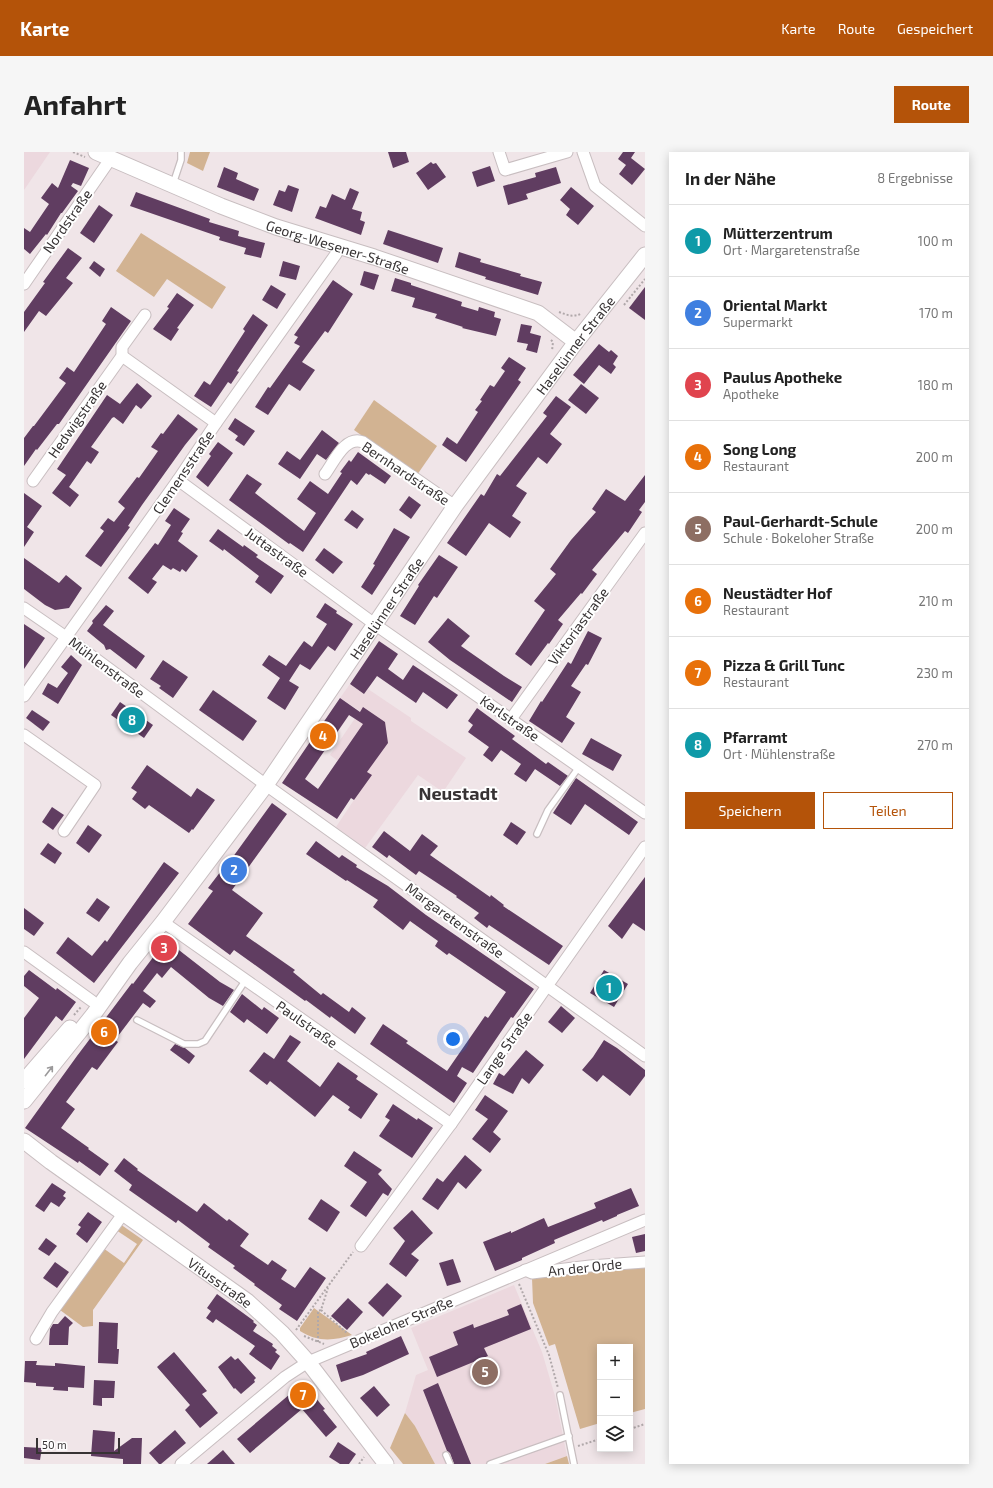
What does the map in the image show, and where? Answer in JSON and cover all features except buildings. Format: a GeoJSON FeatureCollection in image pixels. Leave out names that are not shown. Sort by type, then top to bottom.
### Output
{"type":"FeatureCollection","features":[{"type":"Feature","properties":{"kind":"street","name":"Georg-Wesener-Straße"},"geometry":{"type":"LineString","coordinates":[[96,152],[221,206],[276,227],[388,262],[538,313],[576,342]]}},
{"type":"Feature","properties":{"kind":"street"},"geometry":{"type":"LineString","coordinates":[[499,152],[505,170],[568,152]]}},
{"type":"Feature","properties":{"kind":"street"},"geometry":{"type":"LineString","coordinates":[[583,152],[595,186],[645,226]]}},
{"type":"Feature","properties":{"kind":"street","name":"Nordstraße"},"geometry":{"type":"LineString","coordinates":[[24,284],[111,158]]}},
{"type":"Feature","properties":{"kind":"street","name":"Clemensstraße"},"geometry":{"type":"LineString","coordinates":[[24,696],[178,480],[216,423],[340,247]]}},
{"type":"Feature","properties":{"kind":"street","name":"Haselünner Straße"},"geometry":{"type":"LineString","coordinates":[[24,1101],[93,1015],[130,963],[163,922],[266,785],[455,506],[576,342],[645,256]]}},
{"type":"Feature","properties":{"kind":"street","name":"Hedwigstraße"},"geometry":{"type":"LineString","coordinates":[[33,481],[122,356],[122,347],[145,315]]}},
{"type":"Feature","properties":{"kind":"street"},"geometry":{"type":"LineString","coordinates":[[122,356],[216,423]]}},
{"type":"Feature","properties":{"kind":"street","name":"Bernhardstraße"},"geometry":{"type":"LineString","coordinates":[[325,474],[345,446],[350,442],[358,440],[455,506]]}},
{"type":"Feature","properties":{"kind":"street","name":"Juttastraße"},"geometry":{"type":"LineString","coordinates":[[178,480],[375,624]]}},
{"type":"Feature","properties":{"kind":"street","name":"Viktoriastraße"},"geometry":{"type":"LineString","coordinates":[[511,719],[645,532]]}},
{"type":"Feature","properties":{"kind":"street","name":"Mühlenstraße"},"geometry":{"type":"LineString","coordinates":[[24,608],[66,637],[266,785]]}},
{"type":"Feature","properties":{"kind":"street","name":"Karlstraße"},"geometry":{"type":"LineString","coordinates":[[375,624],[645,813]]}},
{"type":"Feature","properties":{"kind":"street"},"geometry":{"type":"LineString","coordinates":[[24,735],[95,785],[64,831]]}},
{"type":"Feature","properties":{"kind":"street","name":"Margaretenstraße"},"geometry":{"type":"LineString","coordinates":[[266,785],[645,1056]]}},
{"type":"Feature","properties":{"kind":"street","name":"Lange Straße"},"geometry":{"type":"LineString","coordinates":[[361,1246],[451,1124],[645,847]]}},
{"type":"Feature","properties":{"kind":"street","name":"Paulstraße"},"geometry":{"type":"LineString","coordinates":[[163,922],[245,981],[451,1124]]}},
{"type":"Feature","properties":{"kind":"street"},"geometry":{"type":"LineString","coordinates":[[24,952],[92,1001]]}},
{"type":"Feature","properties":{"kind":"street","name":"Haselünner Straße"},"geometry":{"type":"LineString","coordinates":[[24,1081],[92,1001],[130,963]]}},
{"type":"Feature","properties":{"kind":"street","name":"Vitusstraße"},"geometry":{"type":"LineString","coordinates":[[24,1141],[123,1214],[247,1301],[282,1333],[308,1362],[386,1464]]}},
{"type":"Feature","properties":{"kind":"street"},"geometry":{"type":"LineString","coordinates":[[24,1152],[51,1162]]}},
{"type":"Feature","properties":{"kind":"street"},"geometry":{"type":"LineString","coordinates":[[36,1339],[52,1312],[123,1214]]}},
{"type":"Feature","properties":{"kind":"street","name":"Bokeloher Straße"},"geometry":{"type":"LineString","coordinates":[[181,1464],[285,1377],[308,1362],[645,1220]]}},
{"type":"Feature","properties":{"kind":"street","name":"An der Orde"},"geometry":{"type":"LineString","coordinates":[[525,1270],[532,1273],[590,1266],[645,1262]]}},
{"type":"Feature","properties":{"kind":"lane"},"geometry":{"type":"LineString","coordinates":[[173,185],[181,160],[181,152]]}},
{"type":"Feature","properties":{"kind":"lane"},"geometry":{"type":"LineString","coordinates":[[537,834],[548,810],[579,767]]}},
{"type":"Feature","properties":{"kind":"lane"},"geometry":{"type":"LineString","coordinates":[[137,1020],[160,1030],[171,1038],[184,1044],[198,1044],[205,1041],[245,981]]}},
{"type":"Feature","properties":{"kind":"lane"},"geometry":{"type":"LineString","coordinates":[[560,1395],[574,1464]]}},
{"type":"Feature","properties":{"kind":"lane"},"geometry":{"type":"LineString","coordinates":[[490,1464],[569,1436]]}},
{"type":"Feature","properties":{"kind":"lane"},"geometry":{"type":"LineString","coordinates":[[446,1455],[450,1464]]}},
{"type":"Feature","properties":{"kind":"path"},"geometry":{"type":"LineString","coordinates":[[296,1330],[354,1251],[361,1246]]}},
{"type":"Feature","properties":{"kind":"path"},"geometry":{"type":"LineString","coordinates":[[518,1282],[549,1355],[560,1395]]}},
{"type":"Feature","properties":{"kind":"path"},"geometry":{"type":"LineString","coordinates":[[318,1342],[318,1311],[321,1310],[328,1286]]}},
{"type":"Feature","properties":{"kind":"path"},"geometry":{"type":"LineString","coordinates":[[321,1310],[338,1327],[351,1337]]}},
{"type":"Feature","properties":{"kind":"path"},"geometry":{"type":"LineString","coordinates":[[633,1428],[645,1424]]}},
{"type":"Feature","properties":{"kind":"path"},"geometry":{"type":"LineString","coordinates":[[571,1449],[597,1440]]}},
{"type":"Feature","properties":{"kind":"path"},"geometry":{"type":"LineString","coordinates":[[359,1464],[365,1455]]}},
{"type":"Feature","properties":{"kind":"shaded area"},"geometry":{"type":"Polygon","coordinates":[[[24,152],[50,152],[24,190],[24,152]]]}},
{"type":"Feature","properties":{"kind":"shaded area"},"geometry":{"type":"Polygon","coordinates":[[[190,152],[210,152],[203,171],[187,163],[190,152]]]}},
{"type":"Feature","properties":{"kind":"shaded area"},"geometry":{"type":"Polygon","coordinates":[[[141,233],[226,287],[212,309],[167,279],[154,297],[116,271],[141,233]]]}},
{"type":"Feature","properties":{"kind":"shaded area"},"geometry":{"type":"Polygon","coordinates":[[[374,400],[437,446],[417,475],[354,430],[374,400]]]}},
{"type":"Feature","properties":{"kind":"shaded area"},"geometry":{"type":"Polygon","coordinates":[[[350,684],[364,694],[368,689],[411,718],[411,721],[466,758],[443,792],[418,775],[365,848],[336,827],[354,800],[325,780],[338,761],[330,755],[360,711],[340,698],[350,684]]]}},
{"type":"Feature","properties":{"kind":"shaded area"},"geometry":{"type":"Polygon","coordinates":[[[120,1224],[143,1240],[93,1310],[93,1326],[83,1327],[60,1310],[103,1248],[124,1263],[137,1244],[116,1230],[120,1224]]]}},
{"type":"Feature","properties":{"kind":"shaded area"},"geometry":{"type":"Polygon","coordinates":[[[645,1265],[645,1409],[633,1412],[633,1344],[597,1344],[597,1424],[580,1429],[555,1344],[549,1346],[533,1303],[532,1278],[645,1265]]]}},
{"type":"Feature","properties":{"kind":"shaded area"},"geometry":{"type":"Polygon","coordinates":[[[514,1285],[542,1352],[555,1396],[567,1456],[545,1464],[435,1464],[415,1426],[405,1413],[416,1375],[428,1370],[411,1328],[514,1285]]]}},
{"type":"Feature","properties":{"kind":"shaded area"},"geometry":{"type":"Polygon","coordinates":[[[314,1308],[352,1335],[332,1339],[319,1339],[306,1335],[300,1331],[300,1328],[314,1308]]]}},
{"type":"Feature","properties":{"kind":"shaded area"},"geometry":{"type":"Polygon","coordinates":[[[405,1413],[415,1426],[435,1464],[403,1464],[390,1448],[405,1413]]]}},
{"type":"Feature","properties":{"kind":"shaded area"},"geometry":{"type":"Polygon","coordinates":[[[567,1456],[569,1464],[545,1464],[567,1456]]]}},
{"type":"Feature","properties":{"kind":"place","name":"Pfarramt"},"geometry":{"type":"Point","coordinates":[132,720]}},
{"type":"Feature","properties":{"kind":"place","name":"Song Long"},"geometry":{"type":"Point","coordinates":[323,736]}},
{"type":"Feature","properties":{"kind":"place","name":"Oriental Markt"},"geometry":{"type":"Point","coordinates":[234,870]}},
{"type":"Feature","properties":{"kind":"place","name":"Paulus Apotheke"},"geometry":{"type":"Point","coordinates":[164,948]}},
{"type":"Feature","properties":{"kind":"place","name":"Mütterzentrum"},"geometry":{"type":"Point","coordinates":[609,988]}},
{"type":"Feature","properties":{"kind":"place","name":"Neustädter Hof"},"geometry":{"type":"Point","coordinates":[104,1032]}},
{"type":"Feature","properties":{"kind":"place","name":"Paul-Gerhardt-Schule"},"geometry":{"type":"Point","coordinates":[485,1372]}},
{"type":"Feature","properties":{"kind":"place","name":"Pizza & Grill Tunc"},"geometry":{"type":"Point","coordinates":[303,1395]}},
{"type":"Feature","properties":{"kind":"district","name":"Neustadt"},"geometry":{"type":"Point","coordinates":[458,793]}}]}
